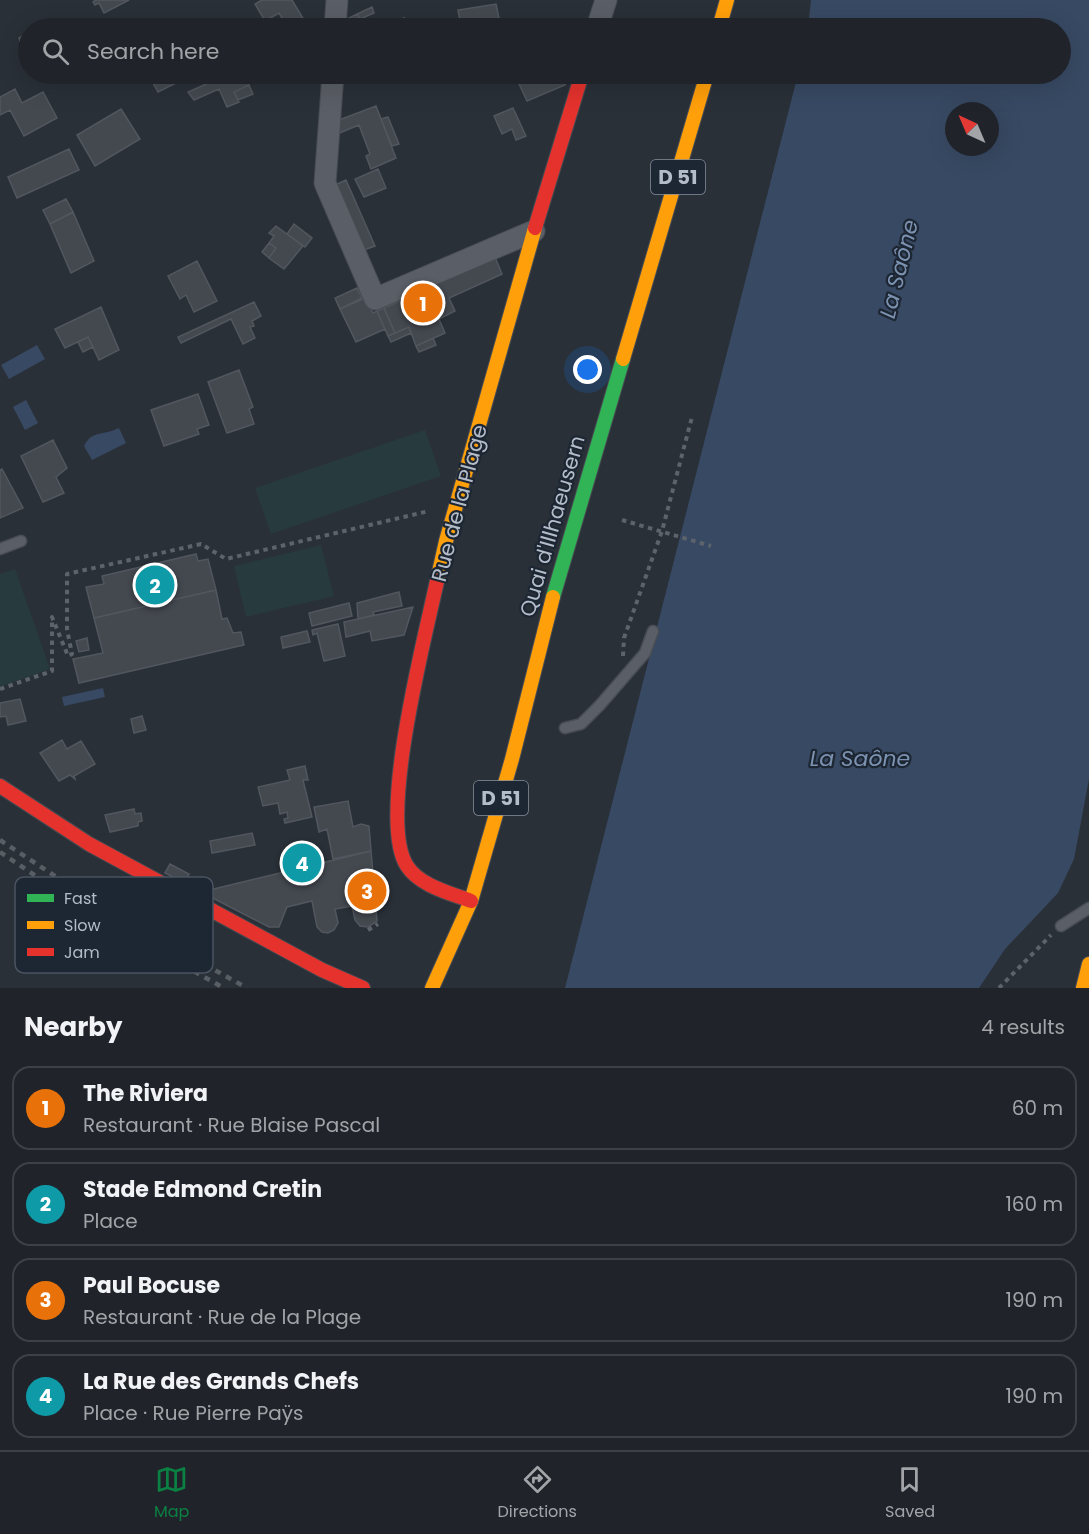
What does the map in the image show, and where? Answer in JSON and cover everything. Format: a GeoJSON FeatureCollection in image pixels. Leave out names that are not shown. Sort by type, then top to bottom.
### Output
{"type":"FeatureCollection","features":[{"type":"Feature","properties":{"kind":"street"},"geometry":{"type":"LineString","coordinates":[[336,18],[337,0]]}},
{"type":"Feature","properties":{"kind":"street"},"geometry":{"type":"LineString","coordinates":[[600,18],[606,0]]}},
{"type":"Feature","properties":{"kind":"street"},"geometry":{"type":"LineString","coordinates":[[722,18],[727,0]]}},
{"type":"Feature","properties":{"kind":"street"},"geometry":{"type":"LineString","coordinates":[[332,84],[325,183],[375,299],[534,231]]}},
{"type":"Feature","properties":{"kind":"street","name":"Rue de la Plage"},"geometry":{"type":"LineString","coordinates":[[471,901],[417,879],[407,868],[397,840],[396,822],[408,713],[456,505],[534,231],[579,84]]}},
{"type":"Feature","properties":{"kind":"street","name":"Quai d'Illhaeusern"},"geometry":{"type":"LineString","coordinates":[[432,988],[471,901],[513,759],[551,602],[705,84]]}},
{"type":"Feature","properties":{"kind":"street"},"geometry":{"type":"LineString","coordinates":[[0,786],[89,844],[150,877]]}},
{"type":"Feature","properties":{"kind":"street"},"geometry":{"type":"LineString","coordinates":[[213,911],[322,970],[363,988]]}},
{"type":"Feature","properties":{"kind":"street"},"geometry":{"type":"LineString","coordinates":[[1083,988],[1089,964]]}},
{"type":"Feature","properties":{"kind":"lane"},"geometry":{"type":"LineString","coordinates":[[0,549],[21,541]]}},
{"type":"Feature","properties":{"kind":"lane"},"geometry":{"type":"LineString","coordinates":[[565,728],[581,724],[616,686],[645,653],[653,631]]}},
{"type":"Feature","properties":{"kind":"lane"},"geometry":{"type":"LineString","coordinates":[[1061,926],[1089,908]]}},
{"type":"Feature","properties":{"kind":"path"},"geometry":{"type":"LineString","coordinates":[[616,686],[626,629],[662,531],[692,417]]}},
{"type":"Feature","properties":{"kind":"path"},"geometry":{"type":"LineString","coordinates":[[0,689],[52,671],[52,616],[68,656],[72,654],[67,629],[67,574],[201,544],[226,559],[456,505]]}},
{"type":"Feature","properties":{"kind":"path"},"geometry":{"type":"LineString","coordinates":[[622,520],[711,546]]}},
{"type":"Feature","properties":{"kind":"path"},"geometry":{"type":"LineString","coordinates":[[368,930],[378,924]]}},
{"type":"Feature","properties":{"kind":"path"},"geometry":{"type":"LineString","coordinates":[[999,988],[1061,926]]}},
{"type":"Feature","properties":{"kind":"green space"},"geometry":{"type":"Polygon","coordinates":[[[425,430],[441,476],[271,534],[255,488],[425,430]]]}},
{"type":"Feature","properties":{"kind":"green space"},"geometry":{"type":"Polygon","coordinates":[[[321,545],[334,596],[246,617],[234,566],[321,545]]]}},
{"type":"Feature","properties":{"kind":"green space"},"geometry":{"type":"Polygon","coordinates":[[[15,569],[50,669],[0,687],[0,574],[15,569]]]}},
{"type":"Feature","properties":{"kind":"water","name":"La Saône"},"geometry":{"type":"Polygon","coordinates":[[[811,0],[1089,0],[1089,779],[1074,859],[1058,893],[1005,949],[979,988],[565,988],[795,84],[1071,84],[1071,18],[809,18],[811,0]]]}},
{"type":"Feature","properties":{"kind":"water"},"geometry":{"type":"Polygon","coordinates":[[[37,345],[45,359],[9,379],[1,365],[37,345]]]}},
{"type":"Feature","properties":{"kind":"water"},"geometry":{"type":"Polygon","coordinates":[[[26,400],[38,423],[25,430],[13,407],[26,400]]]}},
{"type":"Feature","properties":{"kind":"water"},"geometry":{"type":"Polygon","coordinates":[[[119,428],[126,443],[92,460],[84,446],[87,441],[94,435],[119,428]]]}},
{"type":"Feature","properties":{"kind":"water"},"geometry":{"type":"Polygon","coordinates":[[[103,688],[105,697],[64,706],[62,697],[103,688]]]}},
{"type":"Feature","properties":{"kind":"building"},"geometry":{"type":"Polygon","coordinates":[[[96,0],[129,0],[104,13],[99,3],[95,5],[93,2],[96,0]]]}},
{"type":"Feature","properties":{"kind":"building"},"geometry":{"type":"Polygon","coordinates":[[[262,0],[292,0],[303,18],[282,18],[279,13],[270,18],[263,18],[255,4],[262,0]]]}},
{"type":"Feature","properties":{"kind":"building"},"geometry":{"type":"Polygon","coordinates":[[[496,4],[499,18],[459,18],[458,10],[496,4]]]}},
{"type":"Feature","properties":{"kind":"building"},"geometry":{"type":"Polygon","coordinates":[[[372,7],[374,13],[362,18],[357,14],[372,7]]]}},
{"type":"Feature","properties":{"kind":"building"},"geometry":{"type":"Polygon","coordinates":[[[154,84],[174,84],[158,92],[154,84]]]}},
{"type":"Feature","properties":{"kind":"building"},"geometry":{"type":"Polygon","coordinates":[[[206,84],[249,85],[234,92],[239,102],[227,107],[219,89],[194,100],[188,92],[206,84]]]}},
{"type":"Feature","properties":{"kind":"building"},"geometry":{"type":"Polygon","coordinates":[[[519,84],[565,84],[565,85],[527,101],[519,84]]]}},
{"type":"Feature","properties":{"kind":"building"},"geometry":{"type":"Polygon","coordinates":[[[249,85],[253,94],[238,100],[234,92],[249,85]]]}},
{"type":"Feature","properties":{"kind":"building"},"geometry":{"type":"Polygon","coordinates":[[[15,89],[22,103],[43,92],[57,118],[24,136],[10,110],[0,115],[0,97],[15,89]]]}},
{"type":"Feature","properties":{"kind":"building"},"geometry":{"type":"Polygon","coordinates":[[[376,106],[396,158],[371,169],[366,156],[370,154],[359,125],[337,134],[339,120],[376,106]]]}},
{"type":"Feature","properties":{"kind":"building"},"geometry":{"type":"Polygon","coordinates":[[[513,108],[526,136],[516,140],[512,129],[502,134],[494,116],[513,108]]]}},
{"type":"Feature","properties":{"kind":"building"},"geometry":{"type":"Polygon","coordinates":[[[121,109],[140,139],[95,166],[77,135],[121,109]]]}},
{"type":"Feature","properties":{"kind":"building"},"geometry":{"type":"Polygon","coordinates":[[[388,117],[399,144],[392,146],[381,119],[388,117]]]}},
{"type":"Feature","properties":{"kind":"building"},"geometry":{"type":"Polygon","coordinates":[[[69,149],[79,170],[17,198],[8,177],[69,149]]]}},
{"type":"Feature","properties":{"kind":"building"},"geometry":{"type":"Polygon","coordinates":[[[378,169],[386,188],[364,197],[355,179],[378,169]]]}},
{"type":"Feature","properties":{"kind":"building"},"geometry":{"type":"Polygon","coordinates":[[[346,180],[375,246],[361,251],[335,185],[346,180]]]}},
{"type":"Feature","properties":{"kind":"building"},"geometry":{"type":"Polygon","coordinates":[[[66,199],[73,212],[50,224],[43,210],[66,199]]]}},
{"type":"Feature","properties":{"kind":"building"},"geometry":{"type":"Polygon","coordinates":[[[73,212],[94,261],[71,273],[50,224],[73,212]]]}},
{"type":"Feature","properties":{"kind":"building"},"geometry":{"type":"Polygon","coordinates":[[[294,224],[312,238],[305,247],[287,234],[294,224]]]}},
{"type":"Feature","properties":{"kind":"building"},"geometry":{"type":"Polygon","coordinates":[[[276,226],[303,246],[284,269],[269,258],[276,248],[269,243],[274,236],[269,233],[276,226]]]}},
{"type":"Feature","properties":{"kind":"building"},"geometry":{"type":"Polygon","coordinates":[[[269,243],[276,248],[269,258],[262,252],[269,243]]]}},
{"type":"Feature","properties":{"kind":"building"},"geometry":{"type":"Polygon","coordinates":[[[495,257],[502,274],[449,298],[455,311],[439,319],[445,333],[416,346],[409,327],[395,333],[384,308],[495,257]]]}},
{"type":"Feature","properties":{"kind":"building"},"geometry":{"type":"Polygon","coordinates":[[[197,261],[217,301],[194,312],[186,295],[180,299],[168,276],[197,261]]]}},
{"type":"Feature","properties":{"kind":"building"},"geometry":{"type":"Polygon","coordinates":[[[357,288],[362,298],[340,309],[335,298],[357,288]]]}},
{"type":"Feature","properties":{"kind":"building"},"geometry":{"type":"Polygon","coordinates":[[[365,298],[373,313],[377,311],[385,329],[356,342],[340,309],[365,298]]]}},
{"type":"Feature","properties":{"kind":"building"},"geometry":{"type":"Polygon","coordinates":[[[254,302],[261,316],[252,321],[254,326],[250,327],[255,338],[243,344],[231,319],[181,343],[178,337],[254,302]]]}},
{"type":"Feature","properties":{"kind":"building"},"geometry":{"type":"Polygon","coordinates":[[[101,307],[119,350],[99,360],[88,337],[65,348],[55,329],[101,307]]]}},
{"type":"Feature","properties":{"kind":"building"},"geometry":{"type":"Polygon","coordinates":[[[384,308],[395,333],[388,336],[377,311],[384,308]]]}},
{"type":"Feature","properties":{"kind":"building"},"geometry":{"type":"Polygon","coordinates":[[[409,327],[411,333],[391,342],[388,336],[409,327]]]}},
{"type":"Feature","properties":{"kind":"building"},"geometry":{"type":"Polygon","coordinates":[[[88,337],[93,347],[83,352],[78,342],[88,337]]]}},
{"type":"Feature","properties":{"kind":"building"},"geometry":{"type":"Polygon","coordinates":[[[433,338],[436,345],[419,352],[416,346],[433,338]]]}},
{"type":"Feature","properties":{"kind":"building"},"geometry":{"type":"Polygon","coordinates":[[[239,370],[253,407],[249,409],[254,424],[227,433],[208,382],[239,370]]]}},
{"type":"Feature","properties":{"kind":"building"},"geometry":{"type":"Polygon","coordinates":[[[198,394],[209,425],[197,429],[199,434],[164,446],[151,410],[198,394]]]}},
{"type":"Feature","properties":{"kind":"building"},"geometry":{"type":"Polygon","coordinates":[[[53,440],[67,468],[56,477],[64,493],[43,502],[21,456],[53,440]]]}},
{"type":"Feature","properties":{"kind":"building"},"geometry":{"type":"Polygon","coordinates":[[[2,469],[23,508],[0,518],[0,470],[2,469]]]}},
{"type":"Feature","properties":{"kind":"building"},"geometry":{"type":"Polygon","coordinates":[[[196,554],[198,561],[208,559],[216,590],[94,618],[86,587],[104,584],[102,576],[196,554]]]}},
{"type":"Feature","properties":{"kind":"building"},"geometry":{"type":"Polygon","coordinates":[[[216,590],[222,619],[227,618],[233,633],[241,632],[244,645],[79,683],[73,659],[103,653],[94,618],[216,590]]]}},
{"type":"Feature","properties":{"kind":"building"},"geometry":{"type":"Polygon","coordinates":[[[399,592],[402,606],[373,612],[374,615],[358,619],[357,603],[399,592]]]}},
{"type":"Feature","properties":{"kind":"building"},"geometry":{"type":"Polygon","coordinates":[[[349,603],[352,616],[312,626],[309,613],[349,603]]]}},
{"type":"Feature","properties":{"kind":"building"},"geometry":{"type":"Polygon","coordinates":[[[413,607],[404,635],[372,641],[370,631],[346,637],[344,622],[413,607]]]}},
{"type":"Feature","properties":{"kind":"building"},"geometry":{"type":"Polygon","coordinates":[[[338,624],[345,656],[324,661],[317,633],[313,635],[312,630],[338,624]]]}},
{"type":"Feature","properties":{"kind":"building"},"geometry":{"type":"Polygon","coordinates":[[[307,631],[310,642],[283,648],[281,637],[307,631]]]}},
{"type":"Feature","properties":{"kind":"building"},"geometry":{"type":"Polygon","coordinates":[[[87,638],[89,650],[79,652],[76,641],[87,638]]]}},
{"type":"Feature","properties":{"kind":"building"},"geometry":{"type":"Polygon","coordinates":[[[20,699],[26,721],[8,725],[6,716],[0,717],[0,703],[20,699]]]}},
{"type":"Feature","properties":{"kind":"building"},"geometry":{"type":"Polygon","coordinates":[[[142,716],[146,730],[134,733],[131,719],[142,716]]]}},
{"type":"Feature","properties":{"kind":"building"},"geometry":{"type":"Polygon","coordinates":[[[62,740],[67,749],[81,741],[95,764],[74,776],[75,779],[70,775],[59,781],[40,753],[62,740]]]}},
{"type":"Feature","properties":{"kind":"building"},"geometry":{"type":"Polygon","coordinates":[[[305,766],[308,780],[303,780],[312,817],[285,823],[284,819],[288,818],[287,812],[280,814],[278,803],[263,806],[258,787],[290,780],[287,770],[305,766]]]}},
{"type":"Feature","properties":{"kind":"building"},"geometry":{"type":"Polygon","coordinates":[[[348,801],[353,827],[361,824],[369,826],[371,851],[333,859],[327,829],[319,832],[314,807],[348,801]]]}},
{"type":"Feature","properties":{"kind":"building"},"geometry":{"type":"Polygon","coordinates":[[[134,809],[135,814],[141,813],[142,821],[138,822],[138,826],[110,832],[105,815],[134,809]]]}},
{"type":"Feature","properties":{"kind":"building"},"geometry":{"type":"Polygon","coordinates":[[[252,833],[255,845],[212,853],[210,841],[252,833]]]}},
{"type":"Feature","properties":{"kind":"building"},"geometry":{"type":"Polygon","coordinates":[[[371,851],[377,921],[368,927],[360,926],[355,920],[352,906],[335,909],[338,923],[334,930],[328,933],[322,932],[317,927],[312,901],[287,907],[279,927],[269,927],[213,898],[213,889],[371,851]]]}},
{"type":"Feature","properties":{"kind":"building"},"geometry":{"type":"Polygon","coordinates":[[[170,864],[189,874],[188,877],[173,877],[165,873],[170,864]]]}},
{"type":"Feature","properties":{"kind":"railway"},"geometry":{"type":"LineString","coordinates":[[0,840],[57,877]]}},
{"type":"Feature","properties":{"kind":"railway"},"geometry":{"type":"LineString","coordinates":[[0,852],[37,877]]}},
{"type":"Feature","properties":{"kind":"railway"},"geometry":{"type":"LineString","coordinates":[[213,969],[247,988]]}},
{"type":"Feature","properties":{"kind":"railway"},"geometry":{"type":"LineString","coordinates":[[197,973],[224,988]]}},
{"type":"Feature","properties":{"kind":"traffic: fast"},"geometry":{"type":"LineString","coordinates":[[553,597],[623,359]]}},
{"type":"Feature","properties":{"kind":"traffic: slow"},"geometry":{"type":"LineString","coordinates":[[722,18],[727,0]]}},
{"type":"Feature","properties":{"kind":"traffic: slow"},"geometry":{"type":"LineString","coordinates":[[623,359],[704,84]]}},
{"type":"Feature","properties":{"kind":"traffic: slow"},"geometry":{"type":"LineString","coordinates":[[437,581],[446,541],[535,228]]}},
{"type":"Feature","properties":{"kind":"traffic: slow"},"geometry":{"type":"LineString","coordinates":[[432,988],[471,901],[512,759],[553,597]]}},
{"type":"Feature","properties":{"kind":"traffic: slow"},"geometry":{"type":"LineString","coordinates":[[1083,988],[1089,964]]}},
{"type":"Feature","properties":{"kind":"traffic: jam"},"geometry":{"type":"LineString","coordinates":[[535,228],[579,84]]}},
{"type":"Feature","properties":{"kind":"traffic: jam"},"geometry":{"type":"LineString","coordinates":[[437,581],[406,728],[397,810],[399,843],[407,866],[420,879],[436,888],[471,901]]}},
{"type":"Feature","properties":{"kind":"traffic: jam"},"geometry":{"type":"LineString","coordinates":[[0,786],[89,844],[150,877]]}},
{"type":"Feature","properties":{"kind":"traffic: jam"},"geometry":{"type":"LineString","coordinates":[[213,911],[322,970],[363,988]]}},
{"type":"Feature","properties":{"kind":"place","name":"The Riviera"},"geometry":{"type":"Point","coordinates":[423,303]}},
{"type":"Feature","properties":{"kind":"place","name":"Stade Edmond Cretin"},"geometry":{"type":"Point","coordinates":[155,585]}},
{"type":"Feature","properties":{"kind":"place","name":"La Rue des Grands Chefs"},"geometry":{"type":"Point","coordinates":[302,863]}},
{"type":"Feature","properties":{"kind":"place","name":"Paul Bocuse"},"geometry":{"type":"Point","coordinates":[367,891]}}]}
